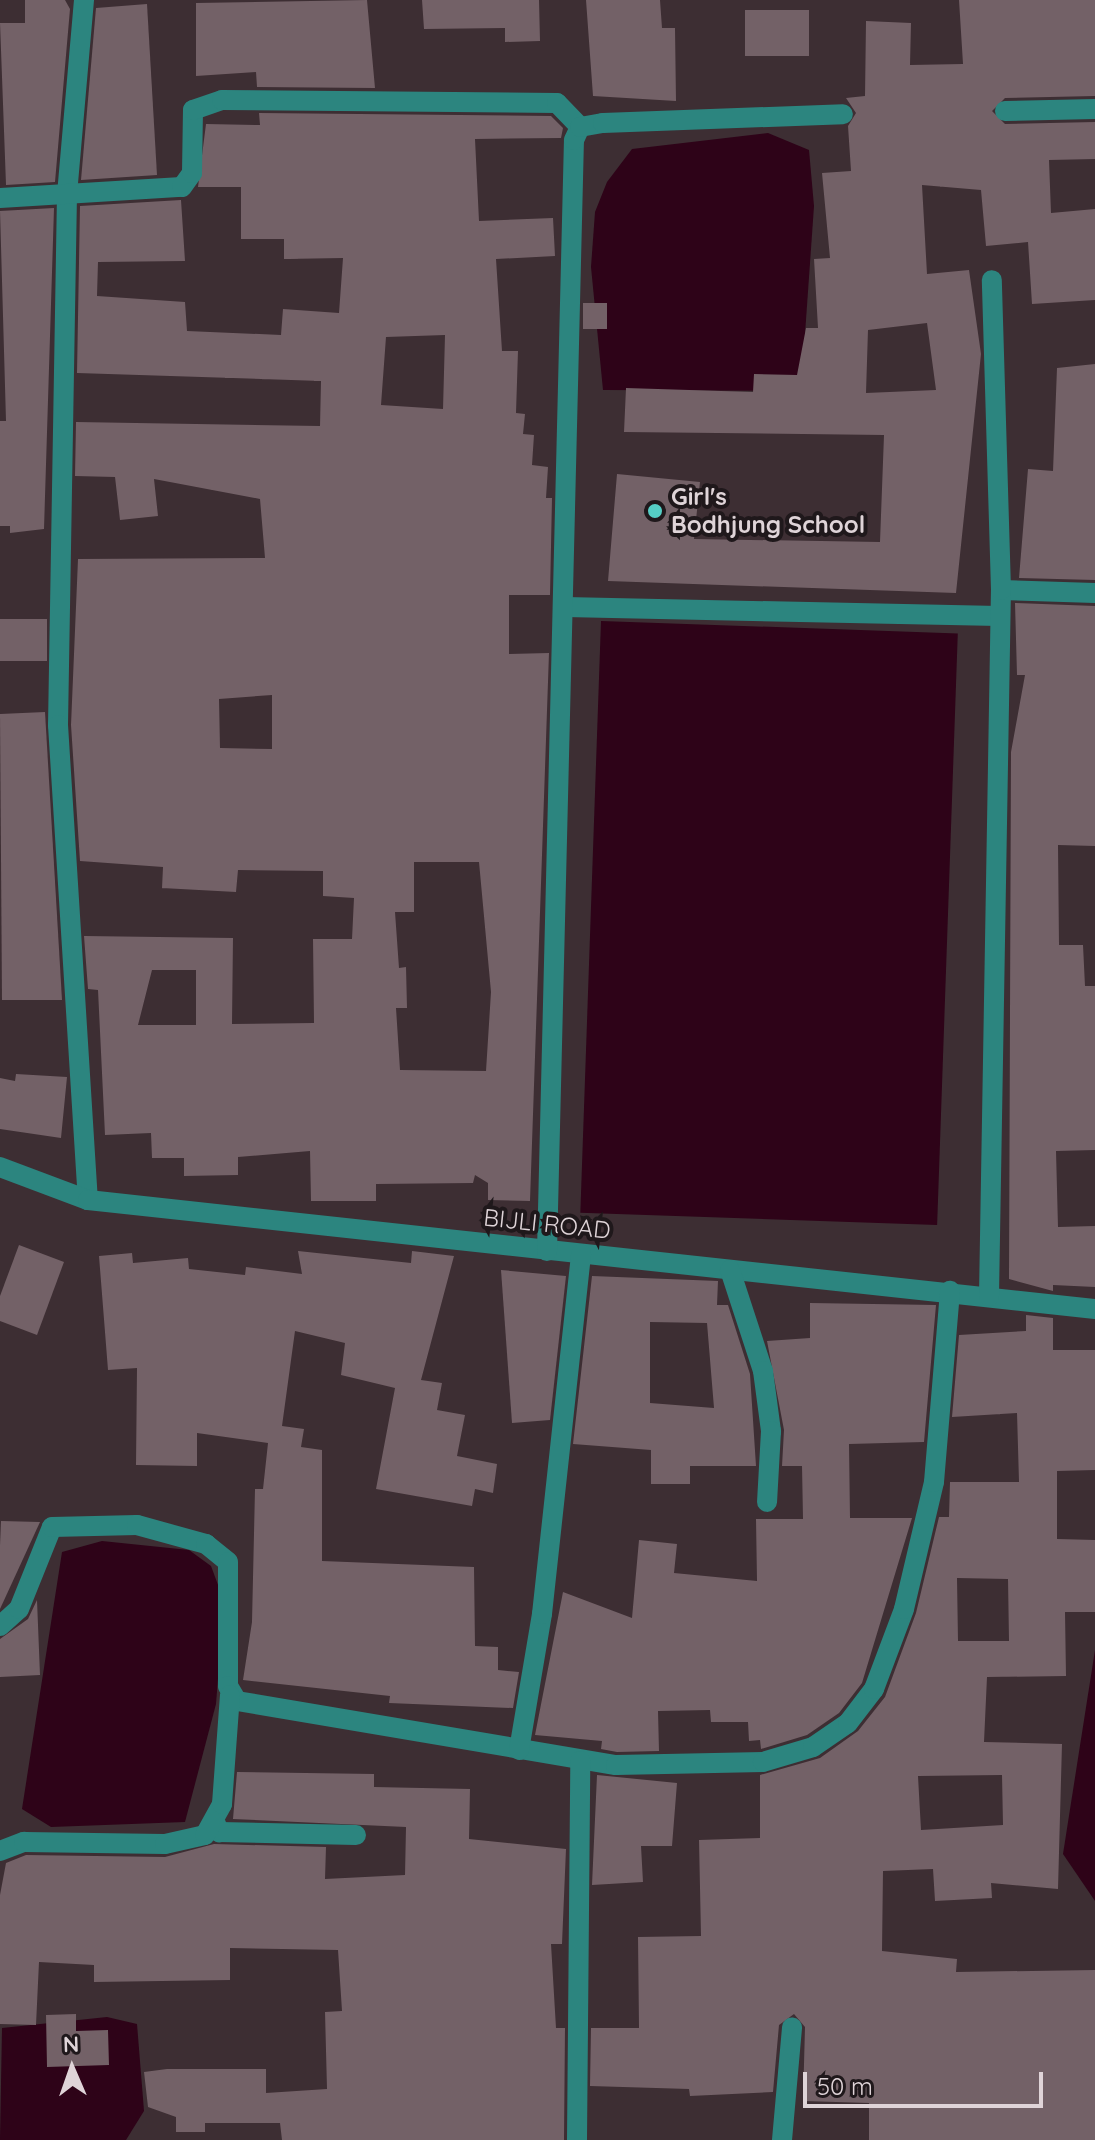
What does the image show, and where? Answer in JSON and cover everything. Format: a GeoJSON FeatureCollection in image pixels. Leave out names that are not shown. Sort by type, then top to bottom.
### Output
{"type":"FeatureCollection","features":[{"type":"Feature","properties":{"kind":"street"},"geometry":{"type":"LineString","coordinates":[[84,0],[67,194],[58,725],[88,1200]]}},
{"type":"Feature","properties":{"kind":"street"},"geometry":{"type":"LineString","coordinates":[[0,198],[182,187],[192,173],[193,110],[222,100],[557,103],[580,127],[843,114]]}},
{"type":"Feature","properties":{"kind":"street"},"geometry":{"type":"LineString","coordinates":[[1005,111],[1095,109]]}},
{"type":"Feature","properties":{"kind":"street"},"geometry":{"type":"LineString","coordinates":[[547,1251],[565,607],[569,240],[580,127]]}},
{"type":"Feature","properties":{"kind":"street"},"geometry":{"type":"LineString","coordinates":[[989,1296],[1001,590],[992,280]]}},
{"type":"Feature","properties":{"kind":"street"},"geometry":{"type":"LineString","coordinates":[[1001,590],[1095,593]]}},
{"type":"Feature","properties":{"kind":"street"},"geometry":{"type":"LineString","coordinates":[[565,607],[999,616]]}},
{"type":"Feature","properties":{"kind":"street","name":"BIJLI ROAD"},"geometry":{"type":"LineString","coordinates":[[0,1167],[88,1200],[1095,1309]]}},
{"type":"Feature","properties":{"kind":"street"},"geometry":{"type":"LineString","coordinates":[[519,1750],[542,1614],[581,1254]]}},
{"type":"Feature","properties":{"kind":"street"},"geometry":{"type":"LineString","coordinates":[[730,1270],[765,1381],[767,1502]]}},
{"type":"Feature","properties":{"kind":"street"},"geometry":{"type":"LineString","coordinates":[[230,1695],[580,1761],[763,1762],[813,1747],[848,1723],[874,1689],[904,1609],[934,1482],[950,1291]]}},
{"type":"Feature","properties":{"kind":"street"},"geometry":{"type":"LineString","coordinates":[[0,1626],[19,1609],[52,1527],[108,1521],[170,1532],[228,1562],[230,1695],[216,1824],[219,1832],[356,1835]]}},
{"type":"Feature","properties":{"kind":"street"},"geometry":{"type":"LineString","coordinates":[[577,2140],[580,1761]]}},
{"type":"Feature","properties":{"kind":"street"},"geometry":{"type":"LineString","coordinates":[[0,1851],[24,1842],[186,1843],[216,1824]]}},
{"type":"Feature","properties":{"kind":"street"},"geometry":{"type":"LineString","coordinates":[[782,2140],[792,2027]]}},
{"type":"Feature","properties":{"kind":"shaded area"},"geometry":{"type":"Polygon","coordinates":[[[768,133],[809,150],[814,206],[801,391],[603,390],[591,267],[595,212],[607,182],[632,149],[768,133]]]}},
{"type":"Feature","properties":{"kind":"shaded area"},"geometry":{"type":"Polygon","coordinates":[[[601,621],[958,633],[937,1225],[580,1213],[601,621]]]}},
{"type":"Feature","properties":{"kind":"shaded area"},"geometry":{"type":"Polygon","coordinates":[[[102,1541],[189,1550],[211,1566],[224,1601],[216,1704],[185,1822],[51,1827],[22,1809],[62,1552],[102,1541]]]}},
{"type":"Feature","properties":{"kind":"shaded area"},"geometry":{"type":"Polygon","coordinates":[[[1095,1650],[1095,1901],[1063,1854],[1095,1650]]]}},
{"type":"Feature","properties":{"kind":"shaded area"},"geometry":{"type":"Polygon","coordinates":[[[107,2017],[137,2024],[144,2111],[126,2140],[0,2140],[2,2028],[107,2017]]]}},
{"type":"Feature","properties":{"kind":"building"},"geometry":{"type":"Polygon","coordinates":[[[25,0],[65,0],[70,9],[55,182],[6,185],[0,23],[25,23],[25,0]]]}},
{"type":"Feature","properties":{"kind":"building"},"geometry":{"type":"Polygon","coordinates":[[[367,0],[375,88],[257,87],[256,72],[196,76],[196,3],[367,0]]]}},
{"type":"Feature","properties":{"kind":"building"},"geometry":{"type":"Polygon","coordinates":[[[422,0],[539,0],[540,41],[505,42],[505,28],[424,29],[422,0]]]}},
{"type":"Feature","properties":{"kind":"building"},"geometry":{"type":"Polygon","coordinates":[[[586,0],[660,0],[662,28],[675,28],[676,101],[593,96],[586,0]]]}},
{"type":"Feature","properties":{"kind":"building"},"geometry":{"type":"Polygon","coordinates":[[[959,0],[1095,0],[1095,96],[1005,98],[992,111],[1005,124],[1095,122],[1095,159],[1049,160],[1051,213],[1095,209],[1095,300],[1032,304],[1028,242],[986,246],[981,190],[922,185],[927,274],[969,270],[981,354],[956,593],[608,581],[617,474],[700,482],[694,539],[880,542],[884,435],[624,432],[626,388],[753,392],[754,374],[797,375],[806,328],[818,328],[814,259],[830,258],[822,173],[851,171],[848,126],[856,113],[846,98],[865,96],[866,21],[911,23],[910,65],[963,64],[959,0]],[[927,323],[868,330],[866,393],[936,390],[927,323]]]}},
{"type":"Feature","properties":{"kind":"building"},"geometry":{"type":"Polygon","coordinates":[[[147,4],[157,175],[81,180],[96,8],[147,4]]]}},
{"type":"Feature","properties":{"kind":"building"},"geometry":{"type":"Polygon","coordinates":[[[745,10],[809,10],[809,56],[745,56],[745,10]]]}},
{"type":"Feature","properties":{"kind":"building"},"geometry":{"type":"Polygon","coordinates":[[[259,113],[551,116],[563,128],[561,138],[475,139],[479,221],[553,218],[555,256],[496,259],[502,351],[518,351],[516,413],[525,414],[523,434],[534,435],[532,465],[548,467],[546,498],[552,498],[550,595],[509,595],[509,654],[549,653],[530,1201],[488,1200],[488,1183],[475,1175],[473,1183],[376,1184],[376,1201],[311,1201],[310,1151],[238,1157],[238,1175],[184,1176],[184,1158],[152,1158],[151,1133],[105,1135],[98,990],[88,989],[84,936],[233,938],[232,1024],[314,1023],[313,939],[352,939],[354,898],[323,896],[323,871],[238,870],[236,892],[162,888],[163,867],[80,861],[71,725],[78,559],[265,558],[260,499],[154,479],[158,516],[120,520],[115,477],[75,476],[76,422],[320,426],[321,381],[77,373],[80,206],[181,200],[185,261],[98,262],[97,296],[185,302],[187,331],[281,335],[283,309],[339,313],[343,258],[284,259],[284,239],[241,239],[241,187],[198,187],[206,124],[260,125],[259,113]],[[445,335],[386,337],[381,405],[443,409],[445,335]],[[272,695],[219,699],[220,748],[272,749],[272,695]],[[414,862],[414,912],[395,912],[399,968],[406,967],[407,1008],[396,1008],[400,1070],[486,1071],[491,992],[479,862],[414,862]],[[152,970],[138,1025],[196,1025],[196,970],[152,970]]]}},
{"type":"Feature","properties":{"kind":"building"},"geometry":{"type":"Polygon","coordinates":[[[54,208],[44,529],[10,533],[10,526],[0,526],[0,421],[6,421],[0,211],[54,208]]]}},
{"type":"Feature","properties":{"kind":"building"},"geometry":{"type":"Polygon","coordinates":[[[583,303],[607,303],[607,329],[583,329],[583,303]]]}},
{"type":"Feature","properties":{"kind":"building"},"geometry":{"type":"Polygon","coordinates":[[[1095,364],[1095,580],[1019,578],[1028,469],[1053,471],[1057,368],[1095,364]]]}},
{"type":"Feature","properties":{"kind":"building"},"geometry":{"type":"Polygon","coordinates":[[[1015,603],[1095,606],[1095,846],[1058,845],[1059,945],[1083,945],[1085,986],[1095,986],[1095,1150],[1056,1151],[1058,1227],[1095,1226],[1095,1287],[1053,1285],[1053,1291],[1009,1279],[1011,752],[1025,675],[1017,675],[1015,603]]]}},
{"type":"Feature","properties":{"kind":"building"},"geometry":{"type":"Polygon","coordinates":[[[0,619],[47,619],[47,661],[0,661],[0,619]]]}},
{"type":"Feature","properties":{"kind":"building"},"geometry":{"type":"Polygon","coordinates":[[[45,712],[62,1000],[2,1000],[0,714],[45,712]]]}},
{"type":"Feature","properties":{"kind":"building"},"geometry":{"type":"Polygon","coordinates":[[[16,1074],[67,1077],[61,1138],[0,1129],[0,1078],[15,1081],[16,1074]]]}},
{"type":"Feature","properties":{"kind":"building"},"geometry":{"type":"Polygon","coordinates":[[[19,1245],[64,1262],[37,1335],[0,1321],[0,1296],[19,1245]]]}},
{"type":"Feature","properties":{"kind":"building"},"geometry":{"type":"Polygon","coordinates":[[[298,1251],[411,1263],[412,1251],[454,1256],[421,1380],[442,1383],[437,1410],[465,1415],[457,1456],[497,1464],[493,1493],[475,1489],[472,1506],[376,1489],[395,1388],[341,1375],[345,1343],[295,1331],[282,1426],[304,1429],[301,1447],[322,1450],[322,1561],[474,1567],[475,1646],[498,1647],[498,1670],[519,1672],[513,1708],[389,1703],[390,1696],[243,1680],[252,1622],[255,1489],[263,1489],[268,1443],[197,1433],[197,1466],[136,1465],[137,1368],[108,1370],[99,1256],[132,1253],[133,1263],[188,1258],[189,1269],[245,1275],[246,1267],[302,1274],[298,1251]]]}},
{"type":"Feature","properties":{"kind":"building"},"geometry":{"type":"Polygon","coordinates":[[[501,1270],[566,1276],[550,1420],[512,1423],[501,1270]]]}},
{"type":"Feature","properties":{"kind":"building"},"geometry":{"type":"Polygon","coordinates":[[[592,1276],[718,1281],[717,1305],[728,1305],[750,1374],[756,1466],[690,1466],[690,1484],[651,1484],[651,1450],[573,1444],[592,1276]],[[650,1322],[650,1403],[714,1408],[707,1323],[650,1322]]]}},
{"type":"Feature","properties":{"kind":"building"},"geometry":{"type":"Polygon","coordinates":[[[810,1303],[936,1305],[924,1442],[849,1444],[850,1518],[912,1518],[862,1683],[839,1713],[807,1735],[761,1749],[760,1740],[749,1741],[748,1722],[711,1722],[710,1710],[658,1711],[659,1751],[617,1752],[601,1749],[602,1741],[535,1735],[563,1592],[632,1618],[639,1540],[677,1544],[674,1573],[757,1581],[756,1519],[803,1519],[802,1466],[782,1466],[784,1430],[767,1341],[810,1338],[810,1303]]]}},
{"type":"Feature","properties":{"kind":"building"},"geometry":{"type":"Polygon","coordinates":[[[1026,1315],[1053,1318],[1053,1350],[1095,1350],[1095,1470],[1057,1471],[1057,1539],[1095,1540],[1095,1612],[1065,1612],[1066,1676],[987,1677],[984,1742],[1062,1744],[1058,1889],[991,1883],[992,1898],[935,1901],[933,1869],[883,1871],[882,1951],[957,1959],[956,1972],[1095,1970],[1095,2140],[869,2140],[869,2103],[803,2101],[805,2027],[794,2014],[779,2025],[773,2092],[690,2096],[689,2089],[590,2086],[591,2028],[639,2028],[638,1937],[701,1936],[699,1840],[760,1838],[760,1775],[820,1758],[858,1731],[885,1697],[916,1613],[939,1517],[949,1517],[950,1482],[1019,1482],[1017,1413],[952,1417],[959,1335],[1026,1331],[1026,1315]],[[957,1578],[958,1641],[1009,1641],[1008,1579],[957,1578]],[[1002,1775],[918,1776],[921,1830],[1003,1825],[1002,1775]]]}},
{"type":"Feature","properties":{"kind":"building"},"geometry":{"type":"Polygon","coordinates":[[[1,1521],[40,1522],[0,1609],[0,1546],[1,1521]]]}},
{"type":"Feature","properties":{"kind":"building"},"geometry":{"type":"Polygon","coordinates":[[[37,1600],[40,1675],[0,1677],[0,1639],[28,1619],[37,1600]]]}},
{"type":"Feature","properties":{"kind":"building"},"geometry":{"type":"Polygon","coordinates":[[[237,1772],[374,1774],[374,1787],[470,1789],[469,1839],[566,1849],[562,1944],[551,1944],[556,2028],[565,2028],[564,2140],[282,2140],[280,2123],[205,2123],[205,2132],[176,2132],[176,2117],[148,2107],[144,2072],[167,2069],[266,2069],[266,2093],[327,2089],[325,2012],[342,2011],[338,1950],[230,1948],[230,1980],[94,1982],[94,1965],[39,1962],[36,2025],[0,2024],[0,1895],[6,1863],[26,1855],[165,1857],[214,1844],[326,1847],[325,1879],[405,1875],[406,1827],[233,1819],[237,1772]]]}},
{"type":"Feature","properties":{"kind":"building"},"geometry":{"type":"Polygon","coordinates":[[[597,1775],[677,1783],[672,1846],[641,1846],[643,1882],[592,1885],[597,1775]]]}},
{"type":"Feature","properties":{"kind":"building"},"geometry":{"type":"Polygon","coordinates":[[[76,2014],[76,2031],[108,2030],[109,2065],[47,2067],[46,2015],[76,2014]]]}},
{"type":"Feature","properties":{"kind":"place","name":"Girl's Bodhjung School"},"geometry":{"type":"Point","coordinates":[655,511]}}]}
